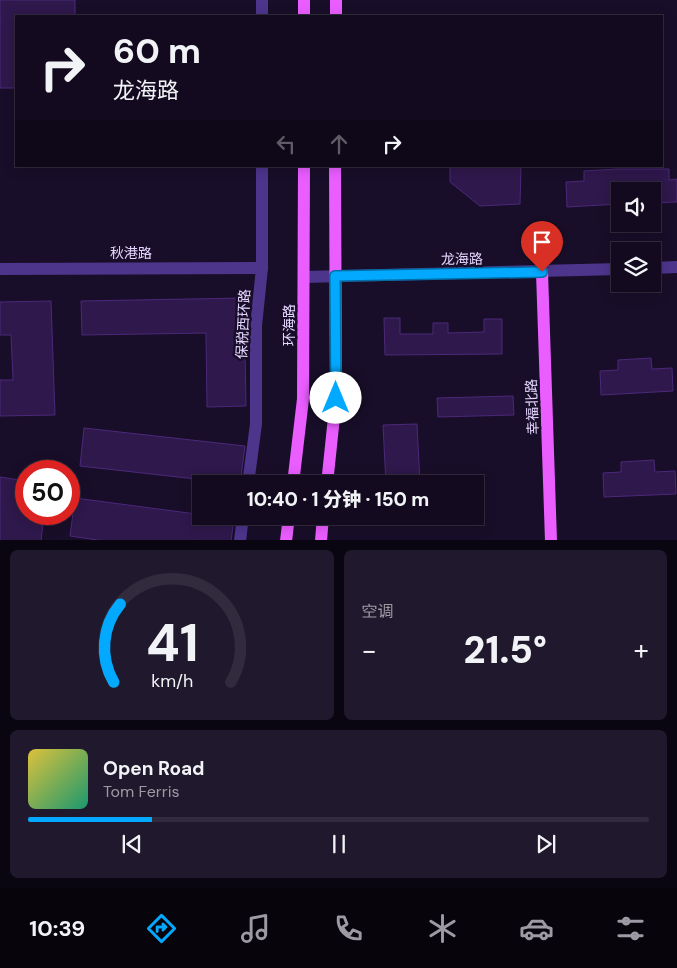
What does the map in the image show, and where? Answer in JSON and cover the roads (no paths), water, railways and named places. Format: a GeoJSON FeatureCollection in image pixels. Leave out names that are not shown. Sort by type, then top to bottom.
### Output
{"type":"FeatureCollection","features":[{"type":"Feature","properties":{"kind":"main road"},"geometry":{"type":"LineString","coordinates":[[304,0],[304,15]]}},
{"type":"Feature","properties":{"kind":"main road"},"geometry":{"type":"LineString","coordinates":[[336,0],[336,15]]}},
{"type":"Feature","properties":{"kind":"main road","name":"环海路"},"geometry":{"type":"LineString","coordinates":[[294,475],[303,399],[304,167]]}},
{"type":"Feature","properties":{"kind":"main road"},"geometry":{"type":"LineString","coordinates":[[328,475],[336,398],[335,167]]}},
{"type":"Feature","properties":{"kind":"main road","name":"幸福北路"},"geometry":{"type":"LineString","coordinates":[[542,272],[551,540]]}},
{"type":"Feature","properties":{"kind":"main road"},"geometry":{"type":"LineString","coordinates":[[286,540],[288,525]]}},
{"type":"Feature","properties":{"kind":"main road"},"geometry":{"type":"LineString","coordinates":[[321,540],[322,525]]}},
{"type":"Feature","properties":{"kind":"street"},"geometry":{"type":"LineString","coordinates":[[262,0],[262,15]]}},
{"type":"Feature","properties":{"kind":"street","name":"保税西环路"},"geometry":{"type":"LineString","coordinates":[[249,475],[256,424],[256,326],[262,268],[262,167]]}},
{"type":"Feature","properties":{"kind":"street"},"geometry":{"type":"LineString","coordinates":[[661,268],[677,267]]}},
{"type":"Feature","properties":{"kind":"street","name":"秋港路"},"geometry":{"type":"LineString","coordinates":[[0,269],[262,268]]}},
{"type":"Feature","properties":{"kind":"street","name":"龙海路"},"geometry":{"type":"LineString","coordinates":[[304,277],[611,269]]}},
{"type":"Feature","properties":{"kind":"street"},"geometry":{"type":"LineString","coordinates":[[240,540],[242,525]]}}]}
